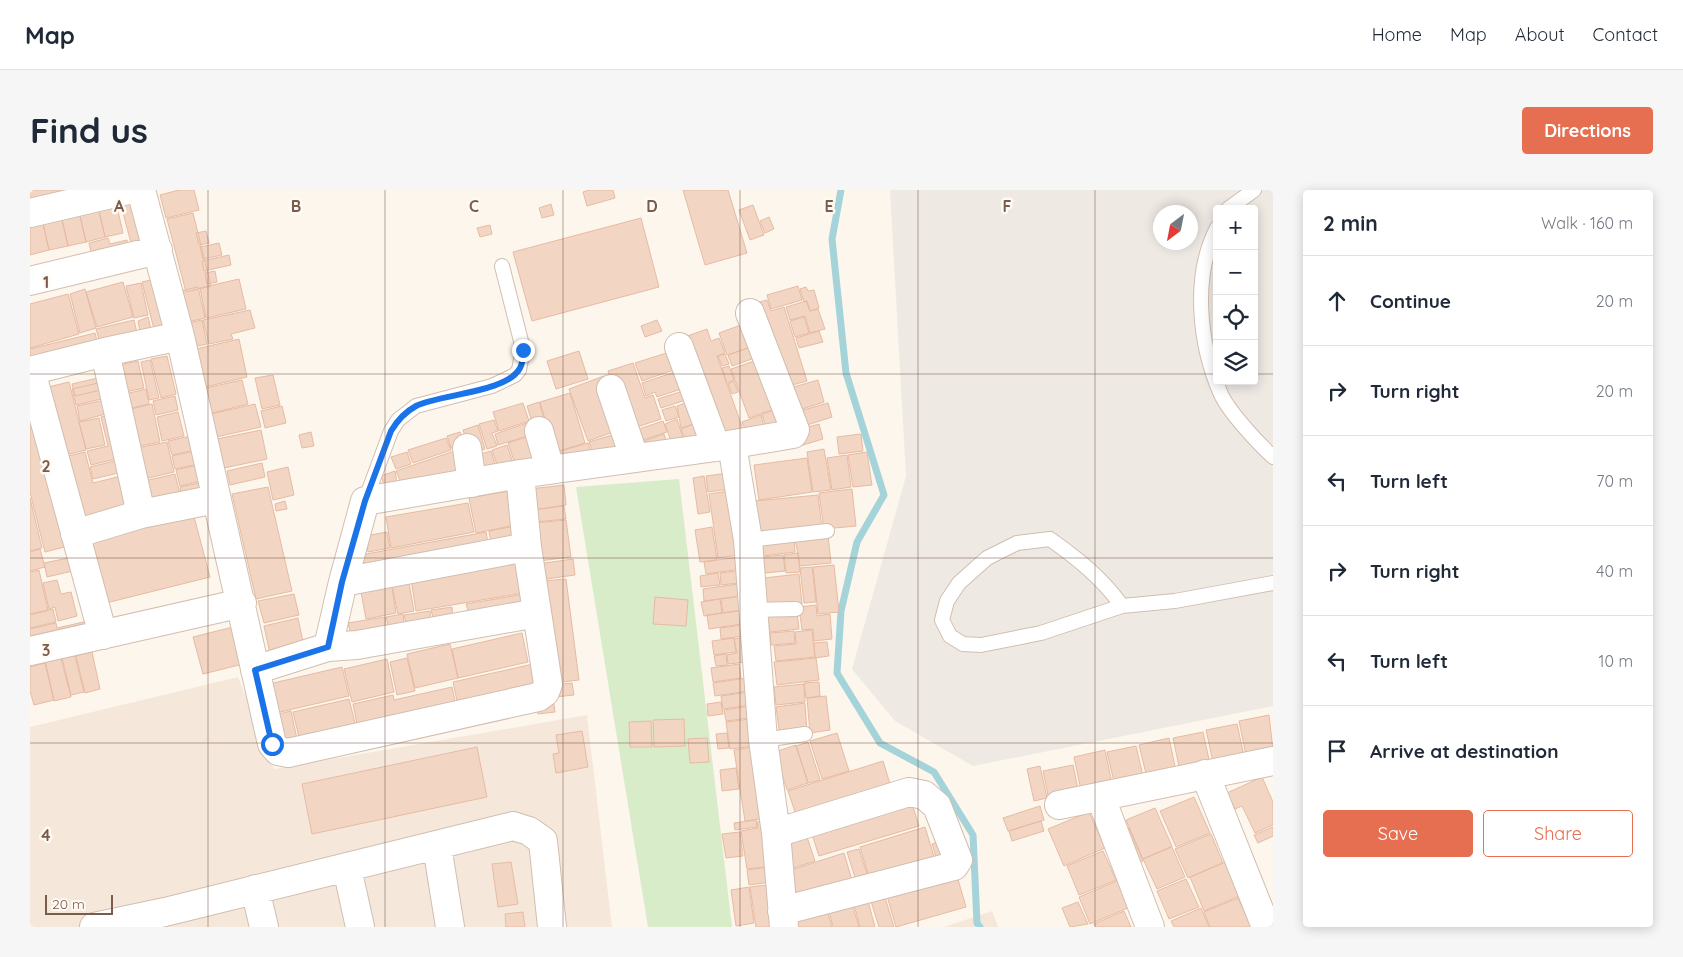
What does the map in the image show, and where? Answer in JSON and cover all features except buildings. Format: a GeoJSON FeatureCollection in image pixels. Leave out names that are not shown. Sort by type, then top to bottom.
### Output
{"type":"FeatureCollection","features":[{"type":"Feature","properties":{"kind":"street"},"geometry":{"type":"LineString","coordinates":[[30,213],[128,190]]}},
{"type":"Feature","properties":{"kind":"street"},"geometry":{"type":"LineString","coordinates":[[141,190],[180,336],[216,499],[242,603],[272,744],[278,751],[288,753],[538,697],[545,692],[548,684],[536,613],[520,474]]}},
{"type":"Feature","properties":{"kind":"street"},"geometry":{"type":"LineString","coordinates":[[30,282],[158,250]]}},
{"type":"Feature","properties":{"kind":"street"},"geometry":{"type":"LineString","coordinates":[[328,647],[342,582],[365,501],[550,469],[790,436],[795,430],[750,313]]}},
{"type":"Feature","properties":{"kind":"street"},"geometry":{"type":"LineString","coordinates":[[103,635],[30,371],[180,336]]}},
{"type":"Feature","properties":{"kind":"street"},"geometry":{"type":"LineString","coordinates":[[679,348],[724,446],[748,540],[764,740],[776,833],[783,919],[954,866],[958,860],[937,806],[924,796],[909,792],[776,833]]}},
{"type":"Feature","properties":{"kind":"street"},"geometry":{"type":"LineString","coordinates":[[105,352],[141,514]]}},
{"type":"Feature","properties":{"kind":"street"},"geometry":{"type":"LineString","coordinates":[[611,388],[634,457]]}},
{"type":"Feature","properties":{"kind":"street"},"geometry":{"type":"LineString","coordinates":[[540,432],[550,469]]}},
{"type":"Feature","properties":{"kind":"street"},"geometry":{"type":"LineString","coordinates":[[467,448],[472,483]]}},
{"type":"Feature","properties":{"kind":"street"},"geometry":{"type":"LineString","coordinates":[[75,534],[141,514],[216,499]]}},
{"type":"Feature","properties":{"kind":"street"},"geometry":{"type":"LineString","coordinates":[[342,582],[528,547]]}},
{"type":"Feature","properties":{"kind":"street"},"geometry":{"type":"LineString","coordinates":[[30,651],[242,603]]}},
{"type":"Feature","properties":{"kind":"street"},"geometry":{"type":"LineString","coordinates":[[255,670],[328,647],[357,645],[536,613]]}},
{"type":"Feature","properties":{"kind":"street"},"geometry":{"type":"LineString","coordinates":[[1059,805],[1101,798],[1205,774],[1273,761]]}},
{"type":"Feature","properties":{"kind":"street"},"geometry":{"type":"LineString","coordinates":[[1205,774],[1266,927]]}},
{"type":"Feature","properties":{"kind":"street"},"geometry":{"type":"LineString","coordinates":[[1101,798],[1150,927]]}},
{"type":"Feature","properties":{"kind":"street"},"geometry":{"type":"LineString","coordinates":[[94,927],[166,920],[255,888],[347,868],[513,826],[529,831],[543,841],[552,927]]}},
{"type":"Feature","properties":{"kind":"street"},"geometry":{"type":"LineString","coordinates":[[437,846],[450,927]]}},
{"type":"Feature","properties":{"kind":"street"},"geometry":{"type":"LineString","coordinates":[[347,868],[360,927]]}},
{"type":"Feature","properties":{"kind":"street"},"geometry":{"type":"LineString","coordinates":[[255,888],[264,927]]}},
{"type":"Feature","properties":{"kind":"lane"},"geometry":{"type":"LineString","coordinates":[[1233,205],[1254,190]]}},
{"type":"Feature","properties":{"kind":"lane"},"geometry":{"type":"LineString","coordinates":[[1213,236],[1208,245],[1200,297],[1204,339],[1220,393],[1256,441],[1273,457]]}},
{"type":"Feature","properties":{"kind":"lane"},"geometry":{"type":"LineString","coordinates":[[365,501],[391,431],[398,420],[416,406],[492,386],[515,375],[520,370],[523,350],[502,266]]}},
{"type":"Feature","properties":{"kind":"lane"},"geometry":{"type":"LineString","coordinates":[[748,540],[828,532]]}},
{"type":"Feature","properties":{"kind":"lane"},"geometry":{"type":"LineString","coordinates":[[1122,606],[1106,584],[1050,539],[1017,543],[987,558],[958,583],[948,601],[942,620],[950,636],[963,644],[981,645],[1041,633],[1122,606],[1175,601],[1273,582]]}},
{"type":"Feature","properties":{"kind":"lane"},"geometry":{"type":"LineString","coordinates":[[755,610],[796,609]]}},
{"type":"Feature","properties":{"kind":"lane"},"geometry":{"type":"LineString","coordinates":[[764,740],[805,734]]}},
{"type":"Feature","properties":{"kind":"shaded area"},"geometry":{"type":"Polygon","coordinates":[[[890,190],[1273,190],[1273,706],[973,766],[895,721],[852,669],[906,476],[890,190]]]}},
{"type":"Feature","properties":{"kind":"shaded area"},"geometry":{"type":"Polygon","coordinates":[[[238,677],[274,769],[587,715],[612,927],[30,927],[30,727],[238,677]]]}},
{"type":"Feature","properties":{"kind":"shaded area"},"geometry":{"type":"Polygon","coordinates":[[[992,911],[998,927],[944,927],[992,911]]]}},
{"type":"Feature","properties":{"kind":"green space"},"geometry":{"type":"Polygon","coordinates":[[[679,479],[732,927],[648,927],[576,487],[679,479]]]}},
{"type":"Feature","properties":{"kind":"waterway"},"geometry":{"type":"LineString","coordinates":[[841,190],[832,239],[846,373],[884,495],[857,542],[841,611],[837,673],[880,743],[934,772],[973,835],[977,923],[980,927]]}},
{"type":"Feature","properties":{"kind":"route"},"geometry":{"type":"LineString","coordinates":[[272,744],[255,670],[328,647],[342,582],[365,501],[391,431],[398,420],[416,406],[492,386],[515,375],[520,370],[523,350]]}}]}
